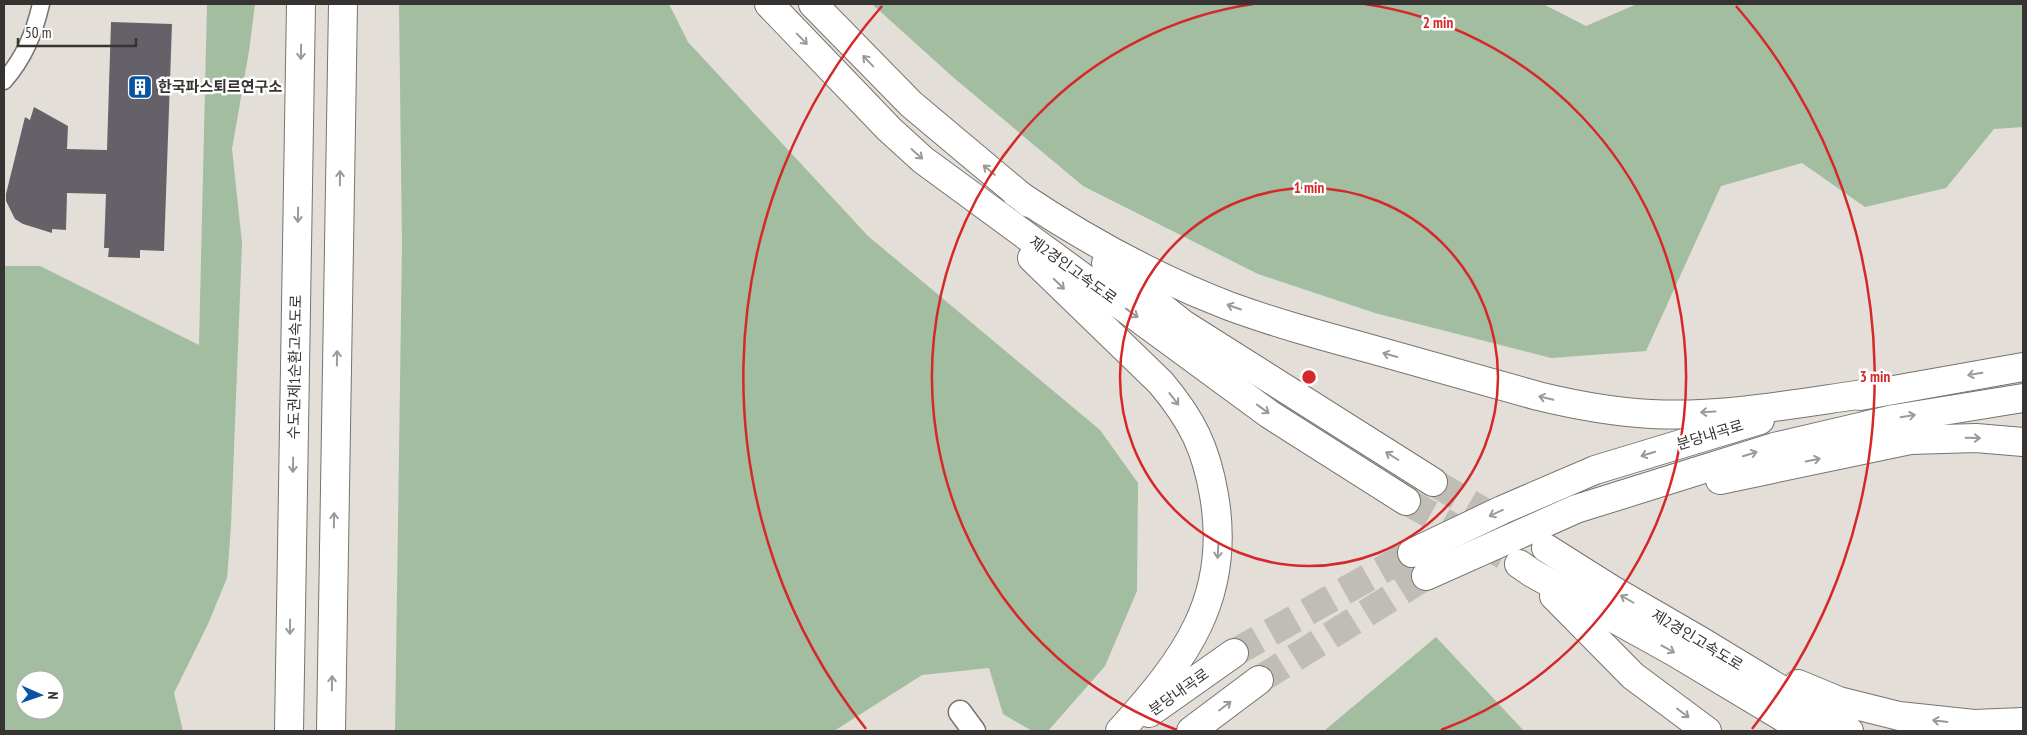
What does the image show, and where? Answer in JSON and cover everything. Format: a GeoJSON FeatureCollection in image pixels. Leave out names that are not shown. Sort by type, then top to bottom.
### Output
{"type":"FeatureCollection","features":[{"type":"Feature","properties":{"kind":"highway","name":"수도권제1순환고속도로"},"geometry":{"type":"LineString","coordinates":[[289,731],[302,4]]}},
{"type":"Feature","properties":{"kind":"highway"},"geometry":{"type":"LineString","coordinates":[[331,731],[344,4]]}},
{"type":"Feature","properties":{"kind":"highway","name":"제2경인고속도로"},"geometry":{"type":"LineString","coordinates":[[769,4],[889,129],[923,160],[1269,414],[1406,501]]}},
{"type":"Feature","properties":{"kind":"highway","name":"제2경인고속도로"},"geometry":{"type":"LineString","coordinates":[[813,4],[911,104],[1016,192],[1183,324],[1433,482]]}},
{"type":"Feature","properties":{"kind":"highway"},"geometry":{"type":"LineString","coordinates":[[961,188],[1161,383],[1193,426],[1204,453],[1218,514],[1217,566],[1212,592],[1187,646],[1171,670],[1120,731]]}},
{"type":"Feature","properties":{"kind":"highway"},"geometry":{"type":"LineString","coordinates":[[1016,192],[1064,225],[1107,251],[1189,290],[1230,306],[1309,332],[1566,403],[1651,414],[1679,414],[1742,410],[1878,392]]}},
{"type":"Feature","properties":{"kind":"highway","name":"분당내곡로"},"geometry":{"type":"LineString","coordinates":[[1412,553],[1502,510],[1595,470],[1780,414],[1878,392],[2023,367]]}},
{"type":"Feature","properties":{"kind":"highway","name":"분당내곡로"},"geometry":{"type":"LineString","coordinates":[[1426,576],[1576,509],[1774,446],[1894,419],[2023,398]]}},
{"type":"Feature","properties":{"kind":"highway"},"geometry":{"type":"LineString","coordinates":[[1576,509],[1910,440],[1976,438],[2023,442]]}},
{"type":"Feature","properties":{"kind":"highway","name":"제2경인고속도로"},"geometry":{"type":"LineString","coordinates":[[1546,548],[1611,590],[1849,731]]}},
{"type":"Feature","properties":{"kind":"highway","name":"제2경인고속도로"},"geometry":{"type":"LineString","coordinates":[[1707,731],[1633,676],[1525,569],[1676,653],[1806,731]]}},
{"type":"Feature","properties":{"kind":"highway"},"geometry":{"type":"LineString","coordinates":[[1698,640],[1839,701],[1899,716],[1950,722],[1996,724],[2023,722]]}},
{"type":"Feature","properties":{"kind":"highway","name":"분당내곡로"},"geometry":{"type":"LineString","coordinates":[[1125,731],[1234,653]]}},
{"type":"Feature","properties":{"kind":"highway"},"geometry":{"type":"LineString","coordinates":[[1191,731],[1259,680]]}},
{"type":"Feature","properties":{"kind":"street"},"geometry":{"type":"LineString","coordinates":[[4,81],[27,48],[36,27],[41,4]]}},
{"type":"Feature","properties":{"kind":"street"},"geometry":{"type":"LineString","coordinates":[[960,712],[974,731]]}},
{"type":"Feature","properties":{"kind":"green space"},"geometry":{"type":"Polygon","coordinates":[[[207,4],[255,4],[232,149],[242,243],[231,526],[227,578],[208,624],[174,693],[183,731],[4,731],[4,266],[40,266],[199,345],[207,4]]]}},
{"type":"Feature","properties":{"kind":"green space"},"geometry":{"type":"Polygon","coordinates":[[[399,4],[669,4],[688,42],[868,236],[1100,430],[1138,483],[1137,591],[1105,666],[1048,731],[1032,731],[1003,714],[989,668],[922,675],[834,731],[395,731],[402,245],[399,4]]]}},
{"type":"Feature","properties":{"kind":"green space"},"geometry":{"type":"Polygon","coordinates":[[[872,4],[1543,4],[1586,26],[1637,4],[2023,4],[2023,127],[1994,129],[1946,188],[1865,207],[1802,163],[1721,186],[1646,351],[1551,358],[1375,313],[1258,274],[1083,186],[954,78],[872,4]]]}},
{"type":"Feature","properties":{"kind":"green space"},"geometry":{"type":"Polygon","coordinates":[[[1436,637],[1524,731],[1324,731],[1436,637]]]}},
{"type":"Feature","properties":{"kind":"building","name":"한국파스퇴르연구소"},"geometry":{"type":"Polygon","coordinates":[[[111,22],[172,24],[164,251],[140,250],[140,258],[108,257],[109,248],[104,248],[106,194],[67,193],[66,230],[52,229],[52,233],[23,224],[15,219],[6,201],[6,194],[25,117],[30,120],[34,107],[68,126],[67,149],[107,150],[111,22]]]}},
{"type":"Feature","properties":{"kind":"tunnel"},"geometry":{"type":"LineString","coordinates":[[1433,482],[1538,543]]}},
{"type":"Feature","properties":{"kind":"tunnel"},"geometry":{"type":"LineString","coordinates":[[1406,501],[1519,564]]}},
{"type":"Feature","properties":{"kind":"tunnel"},"geometry":{"type":"LineString","coordinates":[[1234,653],[1412,553]]}},
{"type":"Feature","properties":{"kind":"tunnel"},"geometry":{"type":"LineString","coordinates":[[1259,680],[1426,576]]}},
{"type":"Feature","properties":{"kind":"place","name":"한국파스퇴르연구소"},"geometry":{"type":"Point","coordinates":[140,87]}}]}
